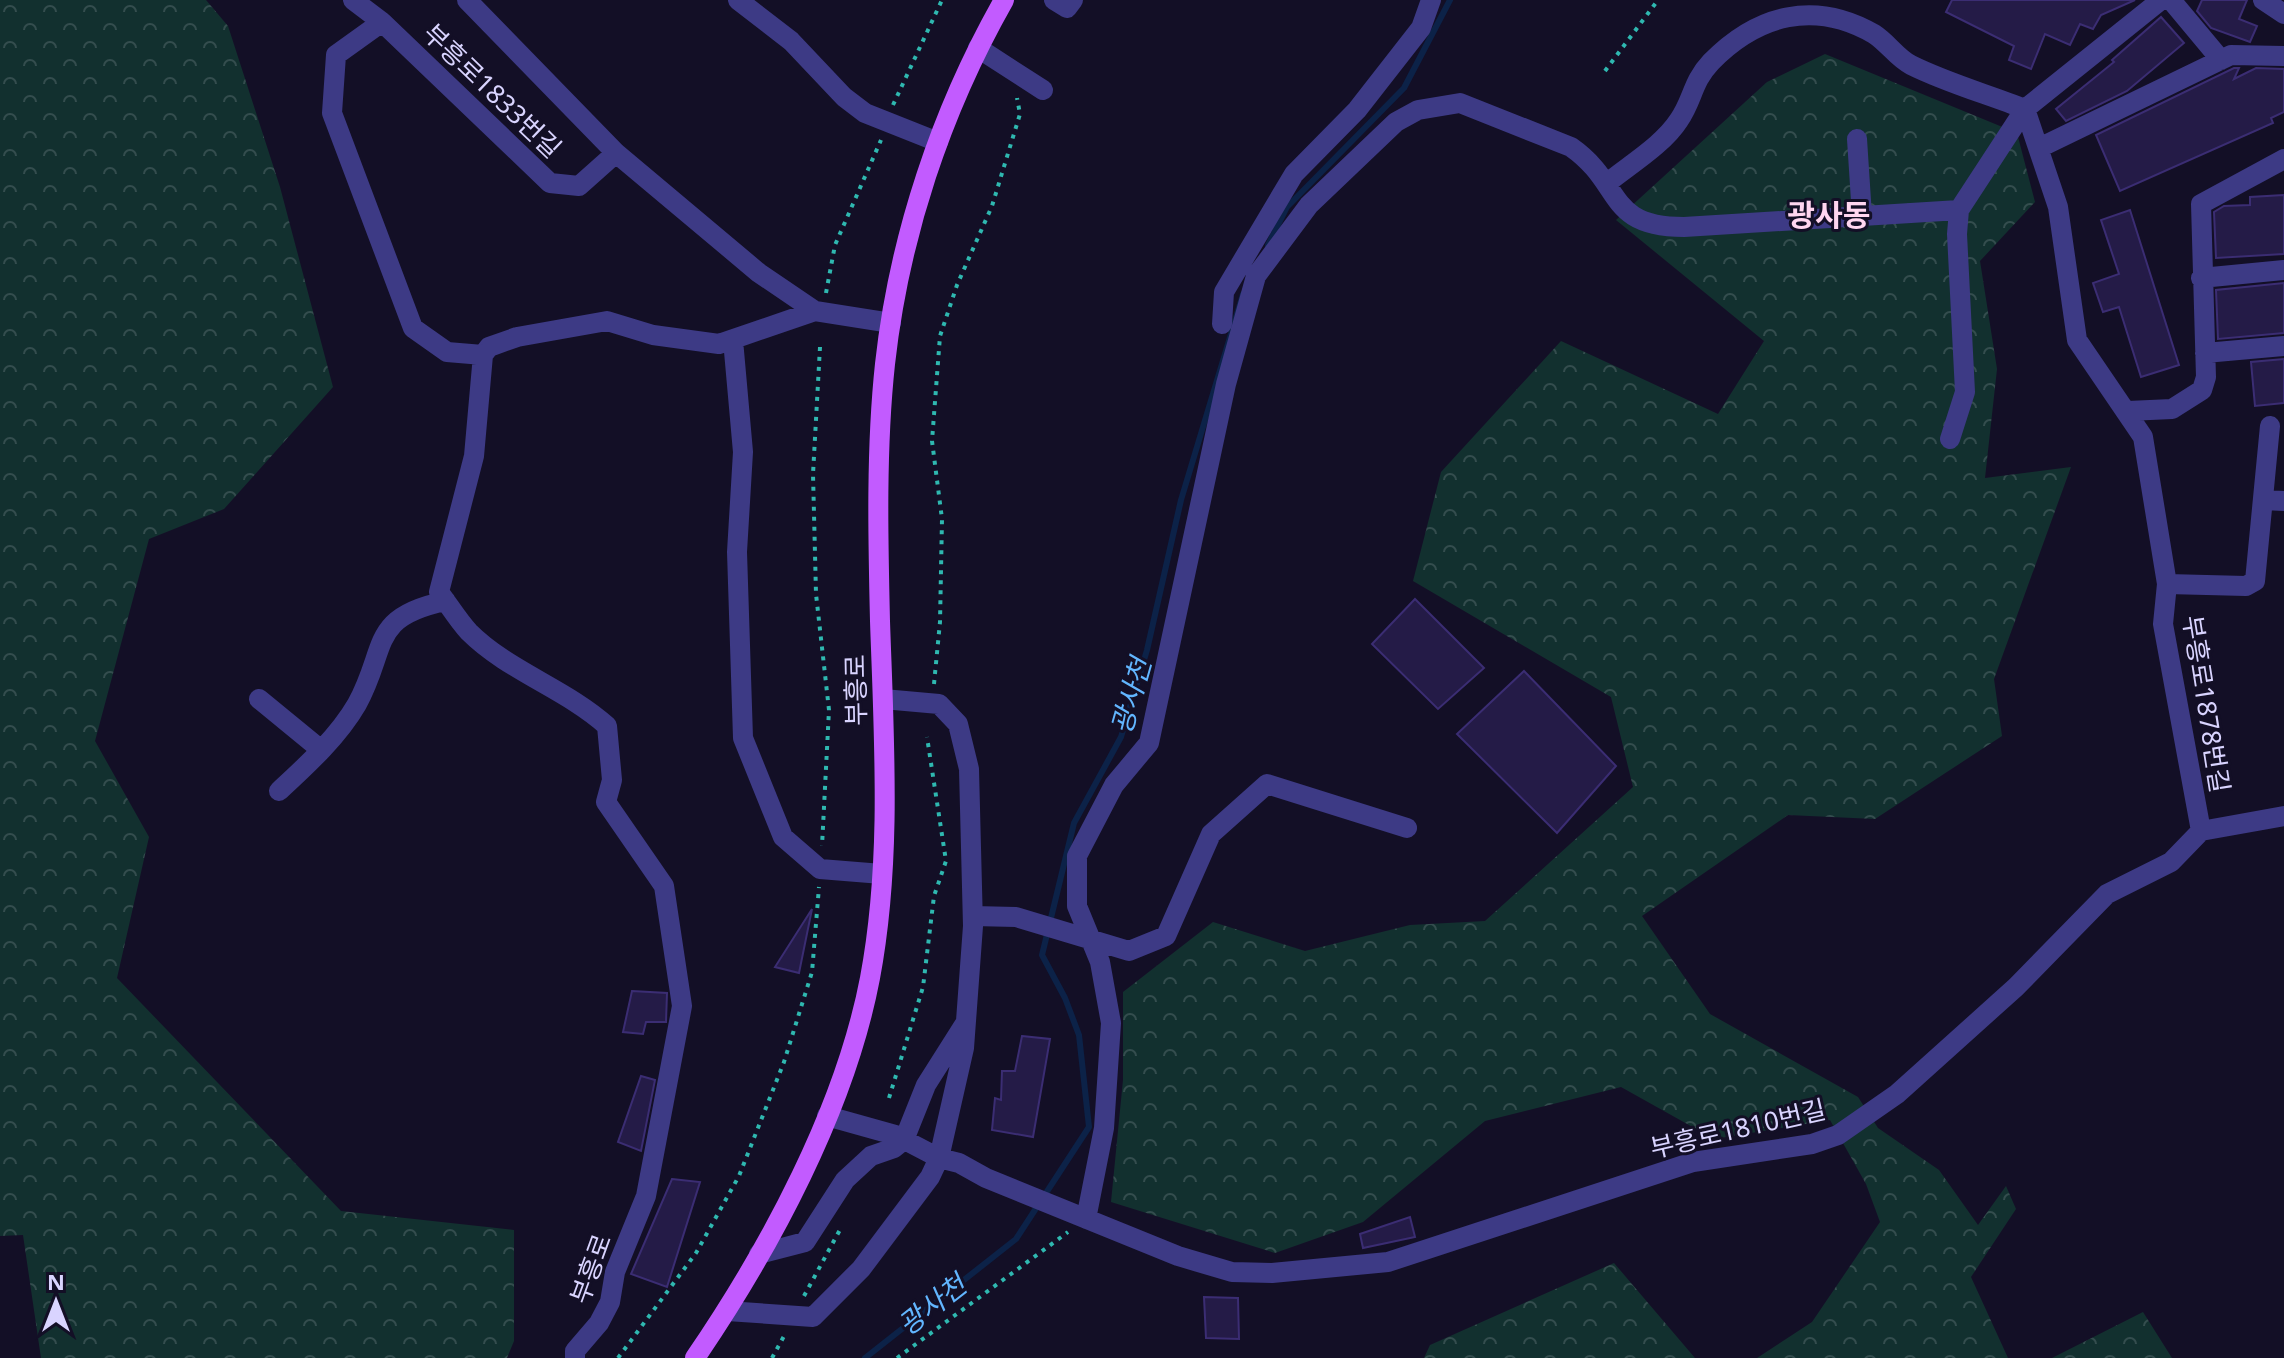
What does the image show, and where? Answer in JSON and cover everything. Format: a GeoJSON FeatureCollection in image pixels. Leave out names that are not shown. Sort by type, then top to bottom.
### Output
{"type":"FeatureCollection","features":[{"type":"Feature","properties":{"kind":"main road","name":"부흥로"},"geometry":{"type":"LineString","coordinates":[[695,1358],[727,1311],[759,1254],[827,1116],[854,1047],[870,975],[882,874],[880,504],[885,367],[891,323],[907,250],[938,142],[978,48],[1004,0]]}},
{"type":"Feature","properties":{"kind":"street","name":"부흥로1833번길"},"geometry":{"type":"LineString","coordinates":[[353,0],[382,22],[550,183],[579,186],[616,153]]}},
{"type":"Feature","properties":{"kind":"street","name":"부흥로1833번길"},"geometry":{"type":"LineString","coordinates":[[467,0],[616,153],[759,273],[820,303],[891,323]]}},
{"type":"Feature","properties":{"kind":"street"},"geometry":{"type":"LineString","coordinates":[[738,0],[791,41],[844,97],[865,113],[938,142]]}},
{"type":"Feature","properties":{"kind":"street"},"geometry":{"type":"LineString","coordinates":[[1054,0],[1067,8],[1073,0]]}},
{"type":"Feature","properties":{"kind":"street"},"geometry":{"type":"LineString","coordinates":[[1222,324],[1224,292],[1294,174],[1360,112],[1421,28],[1431,0]]}},
{"type":"Feature","properties":{"kind":"street"},"geometry":{"type":"LineString","coordinates":[[1950,439],[1965,392],[1957,234],[1959,210],[2025,109],[2161,0]]}},
{"type":"Feature","properties":{"kind":"street"},"geometry":{"type":"LineString","coordinates":[[2171,0],[2221,60]]}},
{"type":"Feature","properties":{"kind":"street"},"geometry":{"type":"LineString","coordinates":[[2263,0],[2284,14]]}},
{"type":"Feature","properties":{"kind":"street"},"geometry":{"type":"LineString","coordinates":[[1606,184],[1677,123],[1693,85],[1714,59],[1751,30],[1773,20],[1820,12],[1841,16],[1875,34],[1912,66],[2025,109]]}},
{"type":"Feature","properties":{"kind":"street"},"geometry":{"type":"LineString","coordinates":[[382,22],[336,55],[332,113],[413,328],[447,352],[483,355]]}},
{"type":"Feature","properties":{"kind":"street"},"geometry":{"type":"LineString","coordinates":[[978,48],[1043,90]]}},
{"type":"Feature","properties":{"kind":"street"},"geometry":{"type":"LineString","coordinates":[[2039,148],[2238,53],[2284,56]]}},
{"type":"Feature","properties":{"kind":"street"},"geometry":{"type":"LineString","coordinates":[[1077,1215],[1104,1128],[1111,1023],[1077,906],[1077,856],[1114,785],[1149,743],[1226,384],[1256,276],[1309,205],[1385,130],[1418,110],[1460,103],[1571,147],[1585,157],[1632,218],[1647,225],[1684,227],[1959,210]]}},
{"type":"Feature","properties":{"kind":"street","name":"부흥로1878번길"},"geometry":{"type":"LineString","coordinates":[[2025,109],[2058,207],[2077,340],[2143,437],[2167,584],[2163,624],[2201,831]]}},
{"type":"Feature","properties":{"kind":"street"},"geometry":{"type":"LineString","coordinates":[[1360,112],[1385,130]]}},
{"type":"Feature","properties":{"kind":"street"},"geometry":{"type":"LineString","coordinates":[[1857,139],[1862,216]]}},
{"type":"Feature","properties":{"kind":"street"},"geometry":{"type":"LineString","coordinates":[[2128,411],[2172,409],[2192,398],[2205,384],[2201,204],[2284,159]]}},
{"type":"Feature","properties":{"kind":"street"},"geometry":{"type":"LineString","coordinates":[[2201,278],[2284,270]]}},
{"type":"Feature","properties":{"kind":"street","name":"부흥로1833번길"},"geometry":{"type":"LineString","coordinates":[[738,338],[794,318],[820,303]]}},
{"type":"Feature","properties":{"kind":"street"},"geometry":{"type":"LineString","coordinates":[[279,791],[320,749],[357,704],[386,630],[415,608],[446,601],[439,592],[441,580],[474,456],[483,355],[489,347],[517,337],[607,321],[653,335],[719,344],[738,338],[743,452],[737,552],[743,738],[783,837],[820,869],[882,874]]}},
{"type":"Feature","properties":{"kind":"street"},"geometry":{"type":"LineString","coordinates":[[2205,353],[2284,346]]}},
{"type":"Feature","properties":{"kind":"street","name":"부흥로1878번길"},"geometry":{"type":"LineString","coordinates":[[2167,584],[2252,585],[2270,426]]}},
{"type":"Feature","properties":{"kind":"street"},"geometry":{"type":"LineString","coordinates":[[2263,500],[2284,501]]}},
{"type":"Feature","properties":{"kind":"street","name":"부흥로"},"geometry":{"type":"LineString","coordinates":[[446,601],[470,632],[526,673],[581,702],[607,726],[612,780],[606,802],[664,886],[682,1006],[669,1084],[646,1196],[615,1272],[610,1302],[599,1323],[575,1351],[575,1358]]}},
{"type":"Feature","properties":{"kind":"street"},"geometry":{"type":"LineString","coordinates":[[259,699],[320,749]]}},
{"type":"Feature","properties":{"kind":"street"},"geometry":{"type":"LineString","coordinates":[[727,1311],[813,1317],[861,1269],[930,1177],[939,1158],[964,1048],[966,1024],[973,916],[969,769],[958,724],[939,704],[883,699]]}},
{"type":"Feature","properties":{"kind":"street"},"geometry":{"type":"LineString","coordinates":[[973,916],[1016,917],[1129,951],[1166,936],[1211,834],[1267,784],[1407,828]]}},
{"type":"Feature","properties":{"kind":"street"},"geometry":{"type":"LineString","coordinates":[[2201,831],[2284,816]]}},
{"type":"Feature","properties":{"kind":"street","name":"부흥로1810번길"},"geometry":{"type":"LineString","coordinates":[[939,1158],[959,1163],[986,1178],[1178,1256],[1232,1272],[1272,1273],[1388,1262],[1693,1162],[1812,1144],[1838,1135],[1897,1094],[2016,987],[2107,894],[2171,862],[2201,831]]}},
{"type":"Feature","properties":{"kind":"street"},"geometry":{"type":"LineString","coordinates":[[759,1254],[805,1242],[845,1180],[871,1156],[894,1148],[904,1140],[926,1085],[966,1024]]}},
{"type":"Feature","properties":{"kind":"street"},"geometry":{"type":"LineString","coordinates":[[827,1116],[904,1140],[939,1158]]}},
{"type":"Feature","properties":{"kind":"path"},"geometry":{"type":"LineString","coordinates":[[820,303],[835,245],[870,171],[887,121],[942,0]]}},
{"type":"Feature","properties":{"kind":"path"},"geometry":{"type":"LineString","coordinates":[[1605,71],[1658,0]]}},
{"type":"Feature","properties":{"kind":"path"},"geometry":{"type":"LineString","coordinates":[[934,684],[940,622],[942,519],[932,441],[940,336],[957,285],[992,206],[1020,114],[1017,97]]}},
{"type":"Feature","properties":{"kind":"path"},"geometry":{"type":"LineString","coordinates":[[618,1358],[696,1253],[739,1176],[786,1063],[812,972],[829,710],[816,594],[813,474],[820,347]]}},
{"type":"Feature","properties":{"kind":"path"},"geometry":{"type":"LineString","coordinates":[[889,1098],[923,987],[934,896],[946,861],[927,737]]}},
{"type":"Feature","properties":{"kind":"path"},"geometry":{"type":"LineString","coordinates":[[897,1358],[1077,1215]]}},
{"type":"Feature","properties":{"kind":"path"},"geometry":{"type":"LineString","coordinates":[[772,1358],[842,1225]]}},
{"type":"Feature","properties":{"kind":"green space"},"geometry":{"type":"Polygon","coordinates":[[[0,0],[206,0],[228,26],[280,187],[333,387],[224,509],[149,539],[95,741],[149,837],[117,978],[341,1211],[514,1230],[514,1341],[507,1358],[41,1358],[23,1235],[0,1236],[0,0]]]}},
{"type":"Feature","properties":{"kind":"green space"},"geometry":{"type":"Polygon","coordinates":[[[1825,54],[2017,133],[2035,202],[1980,261],[1997,369],[1985,478],[2071,467],[1994,679],[2002,736],[1875,819],[1788,815],[1642,916],[1710,1014],[1858,1097],[1878,1128],[1939,1170],[1978,1225],[2006,1186],[2016,1209],[1971,1277],[2008,1358],[1757,1358],[1812,1322],[1880,1222],[1866,1184],[1830,1120],[1714,1139],[1621,1087],[1485,1121],[1363,1222],[1275,1253],[1111,1202],[1123,1080],[1123,992],[1213,922],[1305,951],[1410,925],[1485,921],[1633,787],[1611,697],[1413,581],[1441,472],[1561,341],[1718,414],[1764,341],[1616,220],[1767,82],[1825,54]]]}},
{"type":"Feature","properties":{"kind":"green space"},"geometry":{"type":"Polygon","coordinates":[[[1614,1263],[1695,1358],[1424,1358],[1430,1345],[1614,1263]]]}},
{"type":"Feature","properties":{"kind":"green space"},"geometry":{"type":"Polygon","coordinates":[[[2143,1312],[2172,1358],[2052,1358],[2143,1312]]]}},
{"type":"Feature","properties":{"kind":"building"},"geometry":{"type":"Polygon","coordinates":[[[1952,0],[2135,0],[2101,15],[2093,29],[2080,24],[2070,45],[2045,34],[2031,69],[2009,60],[2014,46],[1946,12],[1952,0]]]}},
{"type":"Feature","properties":{"kind":"building"},"geometry":{"type":"Polygon","coordinates":[[[2202,0],[2247,0],[2239,19],[2257,26],[2250,42],[2211,28],[2197,11],[2202,0]]]}},
{"type":"Feature","properties":{"kind":"building"},"geometry":{"type":"Polygon","coordinates":[[[2161,17],[2184,43],[2127,91],[2066,121],[2056,109],[2114,62],[2112,60],[2161,17]]]}},
{"type":"Feature","properties":{"kind":"building"},"geometry":{"type":"Polygon","coordinates":[[[2239,68],[2234,79],[2256,68],[2284,69],[2284,112],[2271,118],[2273,123],[2120,191],[2096,135],[2239,68]]]}},
{"type":"Feature","properties":{"kind":"building"},"geometry":{"type":"Polygon","coordinates":[[[2284,195],[2284,254],[2216,258],[2214,212],[2224,206],[2250,205],[2250,197],[2284,195]]]}},
{"type":"Feature","properties":{"kind":"building"},"geometry":{"type":"Polygon","coordinates":[[[2130,210],[2179,365],[2141,377],[2119,307],[2103,312],[2093,283],[2119,274],[2101,220],[2130,210]]]}},
{"type":"Feature","properties":{"kind":"building"},"geometry":{"type":"Polygon","coordinates":[[[2284,283],[2284,333],[2218,339],[2216,290],[2284,283]]]}},
{"type":"Feature","properties":{"kind":"building"},"geometry":{"type":"Polygon","coordinates":[[[2284,359],[2284,403],[2255,406],[2251,362],[2284,359]]]}},
{"type":"Feature","properties":{"kind":"building"},"geometry":{"type":"Polygon","coordinates":[[[1415,599],[1484,668],[1438,709],[1372,644],[1415,599]]]}},
{"type":"Feature","properties":{"kind":"building"},"geometry":{"type":"Polygon","coordinates":[[[1524,671],[1616,766],[1557,833],[1457,734],[1524,671]]]}},
{"type":"Feature","properties":{"kind":"building"},"geometry":{"type":"Polygon","coordinates":[[[812,909],[799,973],[775,967],[812,909]]]}},
{"type":"Feature","properties":{"kind":"building"},"geometry":{"type":"Polygon","coordinates":[[[632,991],[667,993],[666,1022],[646,1022],[643,1034],[623,1032],[632,991]]]}},
{"type":"Feature","properties":{"kind":"building"},"geometry":{"type":"Polygon","coordinates":[[[1022,1036],[1050,1039],[1033,1137],[992,1130],[995,1098],[1001,1100],[1002,1071],[1015,1071],[1022,1036]]]}},
{"type":"Feature","properties":{"kind":"building"},"geometry":{"type":"Polygon","coordinates":[[[641,1076],[655,1080],[641,1151],[618,1142],[641,1076]]]}},
{"type":"Feature","properties":{"kind":"building"},"geometry":{"type":"Polygon","coordinates":[[[672,1179],[700,1182],[667,1287],[631,1274],[672,1179]]]}},
{"type":"Feature","properties":{"kind":"building"},"geometry":{"type":"Polygon","coordinates":[[[1410,1217],[1415,1237],[1363,1248],[1360,1234],[1410,1217]]]}},
{"type":"Feature","properties":{"kind":"building"},"geometry":{"type":"Polygon","coordinates":[[[1204,1297],[1238,1298],[1239,1339],[1206,1338],[1204,1297]]]}},
{"type":"Feature","properties":{"kind":"waterway","name":"광사천"},"geometry":{"type":"LineString","coordinates":[[1268,245],[1287,207],[1404,88],[1450,0]]}},
{"type":"Feature","properties":{"kind":"waterway","name":"광사천"},"geometry":{"type":"LineString","coordinates":[[865,1358],[1016,1239],[1089,1127],[1079,1035],[1065,998],[1042,955],[1074,823],[1121,737],[1147,650],[1181,500],[1243,294]]}},
{"type":"Feature","properties":{"kind":"district","name":"광사동"},"geometry":{"type":"Point","coordinates":[1829,216]}}]}
